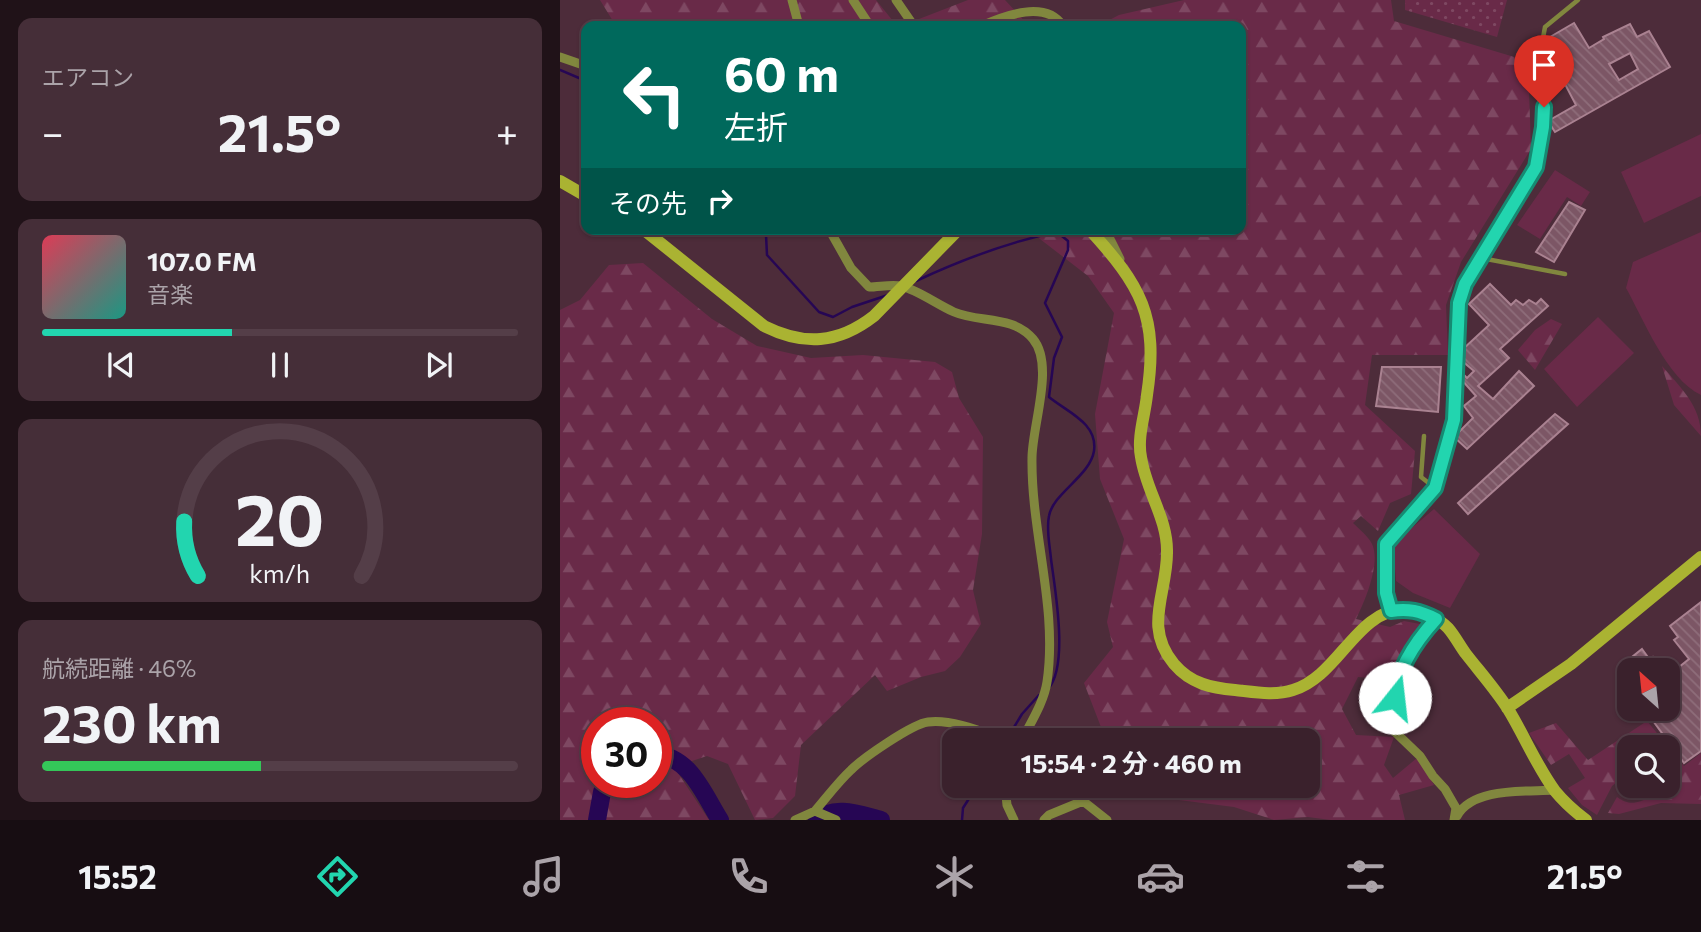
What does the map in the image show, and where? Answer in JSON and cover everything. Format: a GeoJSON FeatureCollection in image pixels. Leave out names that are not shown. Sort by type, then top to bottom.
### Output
{"type":"FeatureCollection","features":[{"type":"Feature","properties":{"kind":"street"},"geometry":{"type":"LineString","coordinates":[[792,0],[798,21]]}},
{"type":"Feature","properties":{"kind":"street"},"geometry":{"type":"LineString","coordinates":[[853,0],[867,21]]}},
{"type":"Feature","properties":{"kind":"street"},"geometry":{"type":"LineString","coordinates":[[896,0],[911,21]]}},
{"type":"Feature","properties":{"kind":"street"},"geometry":{"type":"LineString","coordinates":[[992,21],[1031,6],[1048,10],[1060,21]]}},
{"type":"Feature","properties":{"kind":"street"},"geometry":{"type":"LineString","coordinates":[[560,57],[581,64]]}},
{"type":"Feature","properties":{"kind":"street"},"geometry":{"type":"LineString","coordinates":[[560,180],[581,193]]}},
{"type":"Feature","properties":{"kind":"street"},"geometry":{"type":"LineString","coordinates":[[651,235],[764,327],[780,334],[821,340],[858,328],[874,316],[953,235]]}},
{"type":"Feature","properties":{"kind":"street"},"geometry":{"type":"LineString","coordinates":[[832,235],[851,268],[869,287],[902,286],[957,313],[1004,322],[1023,330],[1034,339],[1041,353],[1042,372],[1032,457],[1035,512],[1048,623],[1048,668],[1047,685],[1028,728]]}},
{"type":"Feature","properties":{"kind":"street"},"geometry":{"type":"LineString","coordinates":[[1094,235],[1127,274]]}},
{"type":"Feature","properties":{"kind":"street"},"geometry":{"type":"LineString","coordinates":[[1107,235],[1137,290],[1153,351],[1140,456],[1166,533],[1167,556],[1157,617],[1164,650],[1175,665],[1188,677],[1218,689],[1280,693],[1295,690],[1312,682],[1331,666],[1365,627],[1379,616],[1407,609],[1423,612],[1447,628],[1507,708],[1555,790],[1569,807],[1586,820]]}},
{"type":"Feature","properties":{"kind":"street"},"geometry":{"type":"LineString","coordinates":[[1391,611],[1386,593],[1386,544],[1431,491]]}},
{"type":"Feature","properties":{"kind":"street"},"geometry":{"type":"LineString","coordinates":[[1507,708],[1571,664],[1701,557]]}},
{"type":"Feature","properties":{"kind":"street"},"geometry":{"type":"LineString","coordinates":[[1436,619],[1418,639],[1396,684],[1393,730],[1420,756],[1445,789],[1456,808],[1455,820]]}},
{"type":"Feature","properties":{"kind":"street"},"geometry":{"type":"LineString","coordinates":[[796,820],[815,811],[852,768],[901,733],[917,725],[937,722],[970,728]]}},
{"type":"Feature","properties":{"kind":"street"},"geometry":{"type":"LineString","coordinates":[[1455,820],[1463,806],[1478,797],[1555,790]]}},
{"type":"Feature","properties":{"kind":"street"},"geometry":{"type":"LineString","coordinates":[[1006,798],[1014,820]]}},
{"type":"Feature","properties":{"kind":"street"},"geometry":{"type":"LineString","coordinates":[[1044,820],[1049,815],[1083,801],[1107,820]]}},
{"type":"Feature","properties":{"kind":"street"},"geometry":{"type":"LineString","coordinates":[[815,811],[836,820]]}},
{"type":"Feature","properties":{"kind":"lane"},"geometry":{"type":"LineString","coordinates":[[1431,491],[1454,420],[1459,303],[1465,284],[1536,167],[1543,127],[1544,88],[1539,60],[1545,27],[1578,0]]}},
{"type":"Feature","properties":{"kind":"lane"},"geometry":{"type":"LineString","coordinates":[[1480,258],[1564,274]]}},
{"type":"Feature","properties":{"kind":"lane"},"geometry":{"type":"LineString","coordinates":[[1424,436],[1421,477],[1431,491]]}},
{"type":"Feature","properties":{"kind":"green space"},"geometry":{"type":"Polygon","coordinates":[[[600,0],[876,0],[893,21],[613,21],[600,0]]]}},
{"type":"Feature","properties":{"kind":"green space"},"geometry":{"type":"Polygon","coordinates":[[[968,0],[1005,0],[1024,21],[914,21],[968,0]]]}},
{"type":"Feature","properties":{"kind":"green space"},"geometry":{"type":"Polygon","coordinates":[[[1184,0],[1391,0],[1394,21],[1528,61],[1531,149],[1461,262],[1446,305],[1448,355],[1372,355],[1365,405],[1415,451],[1411,494],[1390,503],[1378,531],[1361,516],[1353,523],[1372,544],[1375,561],[1356,619],[1390,627],[1404,621],[1425,625],[1410,644],[1393,680],[1358,677],[1342,709],[1356,735],[1394,737],[1384,765],[1393,778],[1417,758],[1434,785],[1399,795],[1405,820],[1331,820],[1308,817],[1274,820],[1234,807],[1179,800],[1175,798],[1320,798],[1320,728],[1101,728],[1084,683],[1113,647],[1107,622],[1124,539],[1100,479],[1095,414],[1114,313],[1088,276],[1035,235],[1246,235],[1246,21],[1108,21],[1119,15],[1184,0]]]}},
{"type":"Feature","properties":{"kind":"green space"},"geometry":{"type":"Polygon","coordinates":[[[1405,0],[1507,0],[1497,37],[1405,10],[1405,0]]]}},
{"type":"Feature","properties":{"kind":"green space"},"geometry":{"type":"Polygon","coordinates":[[[1701,134],[1701,196],[1644,223],[1621,172],[1701,134]]]}},
{"type":"Feature","properties":{"kind":"green space"},"geometry":{"type":"Polygon","coordinates":[[[1555,170],[1590,192],[1581,206],[1567,197],[1540,239],[1517,225],[1555,170]]]}},
{"type":"Feature","properties":{"kind":"green space"},"geometry":{"type":"Polygon","coordinates":[[[1701,232],[1701,395],[1677,376],[1667,363],[1626,288],[1633,262],[1701,232]]]}},
{"type":"Feature","properties":{"kind":"green space"},"geometry":{"type":"Polygon","coordinates":[[[643,263],[712,319],[757,346],[811,358],[863,355],[935,362],[952,372],[959,398],[983,437],[982,534],[973,590],[981,624],[960,657],[945,671],[921,677],[887,691],[875,675],[801,745],[795,796],[773,818],[755,820],[728,764],[707,756],[674,767],[709,820],[560,820],[560,310],[580,300],[609,265],[643,263]]]}},
{"type":"Feature","properties":{"kind":"green space"},"geometry":{"type":"Polygon","coordinates":[[[1598,317],[1634,353],[1577,407],[1544,369],[1598,317]]]}},
{"type":"Feature","properties":{"kind":"green space"},"geometry":{"type":"Polygon","coordinates":[[[1551,319],[1562,324],[1535,370],[1518,350],[1535,330],[1551,319]]]}},
{"type":"Feature","properties":{"kind":"green space"},"geometry":{"type":"Polygon","coordinates":[[[1662,366],[1694,406],[1701,436],[1674,405],[1662,366]]]}},
{"type":"Feature","properties":{"kind":"green space"},"geometry":{"type":"Polygon","coordinates":[[[1434,509],[1480,554],[1450,608],[1413,593],[1396,581],[1393,544],[1434,509]]]}},
{"type":"Feature","properties":{"kind":"green space"},"geometry":{"type":"Polygon","coordinates":[[[1647,721],[1659,735],[1626,735],[1647,721]]]}},
{"type":"Feature","properties":{"kind":"green space"},"geometry":{"type":"Polygon","coordinates":[[[1556,723],[1588,760],[1617,741],[1617,782],[1612,786],[1597,815],[1582,805],[1568,788],[1585,778],[1569,754],[1551,765],[1529,733],[1556,723]]]}},
{"type":"Feature","properties":{"kind":"green space"},"geometry":{"type":"Polygon","coordinates":[[[1701,753],[1701,804],[1661,803],[1619,814],[1608,813],[1617,797],[1630,803],[1650,798],[1680,798],[1680,761],[1684,766],[1701,753]]]}},
{"type":"Feature","properties":{"kind":"building"},"geometry":{"type":"Polygon","coordinates":[[[1574,23],[1589,48],[1604,39],[1603,37],[1630,24],[1637,37],[1649,31],[1670,67],[1555,132],[1548,121],[1576,105],[1556,67],[1565,62],[1550,37],[1574,23]],[[1630,53],[1609,64],[1619,80],[1638,69],[1630,53]]]}},
{"type":"Feature","properties":{"kind":"building"},"geometry":{"type":"Polygon","coordinates":[[[1569,202],[1585,210],[1554,262],[1536,252],[1569,202]]]}},
{"type":"Feature","properties":{"kind":"building"},"geometry":{"type":"Polygon","coordinates":[[[1490,284],[1511,305],[1516,300],[1523,305],[1529,300],[1536,304],[1541,299],[1548,306],[1500,349],[1509,358],[1478,386],[1493,399],[1519,371],[1534,386],[1467,449],[1454,437],[1473,418],[1464,406],[1476,396],[1461,379],[1461,372],[1467,378],[1474,371],[1461,360],[1462,350],[1489,325],[1469,304],[1490,284]]]}},
{"type":"Feature","properties":{"kind":"building"},"geometry":{"type":"Polygon","coordinates":[[[1382,367],[1441,367],[1438,412],[1376,406],[1382,367]]]}},
{"type":"Feature","properties":{"kind":"building"},"geometry":{"type":"Polygon","coordinates":[[[1555,414],[1568,424],[1468,514],[1458,503],[1555,414]]]}},
{"type":"Feature","properties":{"kind":"building"},"geometry":{"type":"Polygon","coordinates":[[[1701,602],[1701,751],[1684,763],[1680,758],[1680,735],[1663,735],[1653,721],[1680,721],[1680,666],[1689,659],[1674,640],[1678,637],[1670,626],[1701,602]]]}},
{"type":"Feature","properties":{"kind":"building"},"geometry":{"type":"Polygon","coordinates":[[[1642,649],[1649,658],[1631,658],[1642,649]]]}},
{"type":"Feature","properties":{"kind":"waterway"},"geometry":{"type":"LineString","coordinates":[[560,70],[581,79]]}},
{"type":"Feature","properties":{"kind":"waterway"},"geometry":{"type":"LineString","coordinates":[[766,235],[767,255],[819,312],[833,317],[852,307],[888,295]]}},
{"type":"Feature","properties":{"kind":"waterway"},"geometry":{"type":"LineString","coordinates":[[916,281],[985,252],[1044,235]]}},
{"type":"Feature","properties":{"kind":"waterway"},"geometry":{"type":"LineString","coordinates":[[1048,689],[1058,663],[1059,646],[1048,532],[1049,516],[1057,500],[1086,468],[1094,451],[1094,441],[1086,426],[1049,397],[1054,358],[1062,337],[1045,303],[1068,250],[1068,241],[1061,235]]}},
{"type":"Feature","properties":{"kind":"waterway"},"geometry":{"type":"LineString","coordinates":[[1013,728],[1039,695]]}},
{"type":"Feature","properties":{"kind":"waterway"},"geometry":{"type":"LineString","coordinates":[[672,759],[695,778],[720,820]]}},
{"type":"Feature","properties":{"kind":"waterway"},"geometry":{"type":"LineString","coordinates":[[597,820],[601,798]]}},
{"type":"Feature","properties":{"kind":"waterway"},"geometry":{"type":"LineString","coordinates":[[962,820],[963,808],[969,798]]}},
{"type":"Feature","properties":{"kind":"waterway"},"geometry":{"type":"LineString","coordinates":[[817,820],[824,815],[840,812],[881,820]]}},
{"type":"Feature","properties":{"kind":"route"},"geometry":{"type":"LineString","coordinates":[[1395,698],[1396,684],[1406,660],[1418,639],[1436,619],[1423,612],[1407,609],[1391,611],[1386,593],[1386,544],[1435,488],[1454,420],[1459,303],[1465,284],[1536,167],[1544,107]]}}]}
